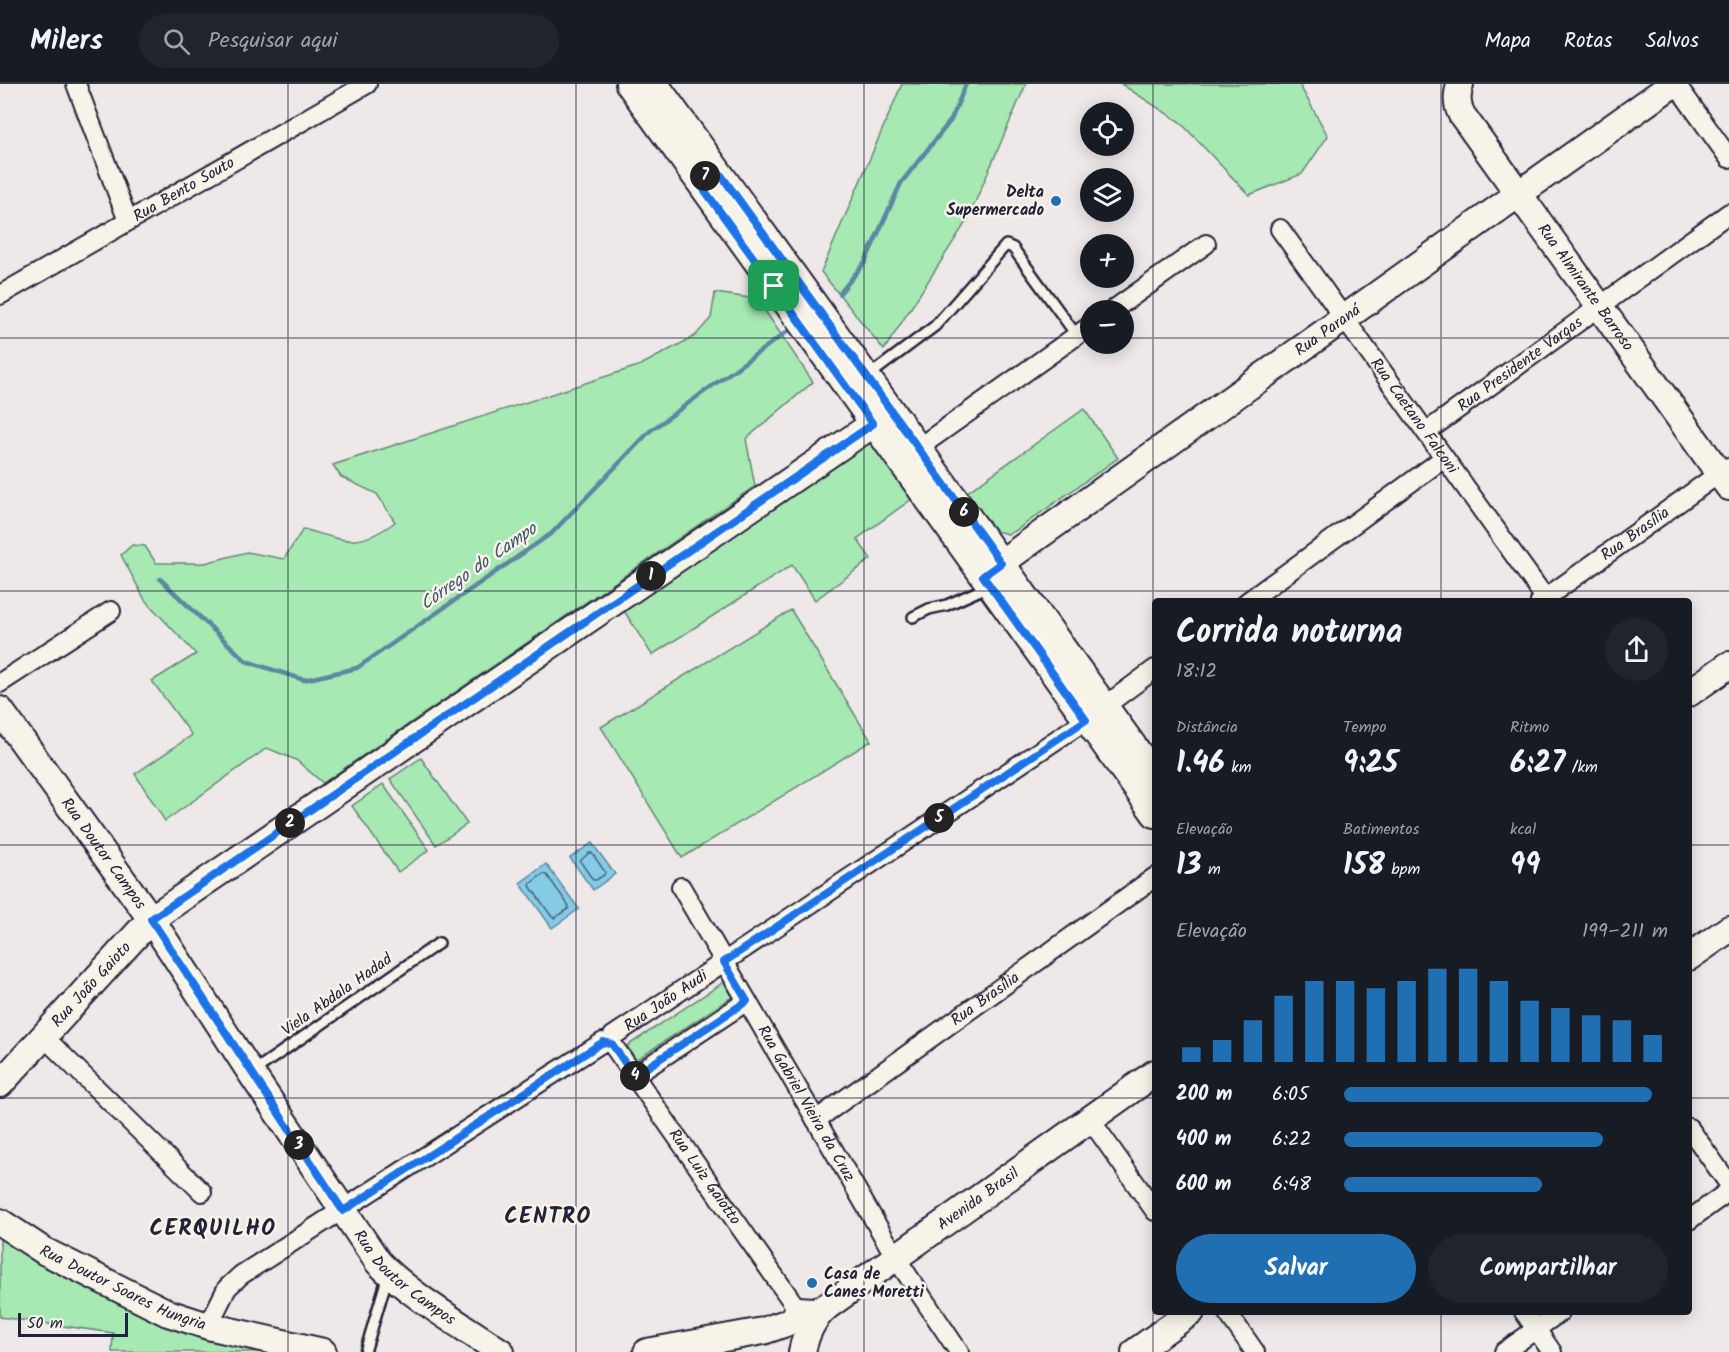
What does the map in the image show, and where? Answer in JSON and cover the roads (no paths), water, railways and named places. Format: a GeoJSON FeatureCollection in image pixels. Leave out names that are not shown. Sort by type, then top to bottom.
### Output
{"type":"FeatureCollection","features":[{"type":"Feature","properties":{"kind":"street"},"geometry":{"type":"LineString","coordinates":[[76,84],[128,221]]}},
{"type":"Feature","properties":{"kind":"street","name":"Rua Bento Souto"},"geometry":{"type":"LineString","coordinates":[[0,295],[367,84]]}},
{"type":"Feature","properties":{"kind":"street"},"geometry":{"type":"LineString","coordinates":[[629,84],[707,174],[867,377],[918,448],[991,575]]}},
{"type":"Feature","properties":{"kind":"street"},"geometry":{"type":"LineString","coordinates":[[655,84],[707,174],[873,424],[1095,713],[1152,809]]}},
{"type":"Feature","properties":{"kind":"street","name":"Rua Almirante Barroso"},"geometry":{"type":"LineString","coordinates":[[1460,84],[1456,97],[1457,107],[1462,116],[1599,307],[1726,476]]}},
{"type":"Feature","properties":{"kind":"street"},"geometry":{"type":"LineString","coordinates":[[1675,84],[1729,159]]}},
{"type":"Feature","properties":{"kind":"street","name":"Rua Paraná"},"geometry":{"type":"LineString","coordinates":[[991,575],[1344,318],[1675,84]]}},
{"type":"Feature","properties":{"kind":"street","name":"Rua Presidente Vargas"},"geometry":{"type":"LineString","coordinates":[[1426,432],[1729,213]]}},
{"type":"Feature","properties":{"kind":"street","name":"Rua Caetano Falconi"},"geometry":{"type":"LineString","coordinates":[[1280,229],[1543,598]]}},
{"type":"Feature","properties":{"kind":"street"},"geometry":{"type":"LineString","coordinates":[[1127,300],[1206,244]]}},
{"type":"Feature","properties":{"kind":"street"},"geometry":{"type":"LineString","coordinates":[[893,452],[902,455],[911,454],[1080,334]]}},
{"type":"Feature","properties":{"kind":"street"},"geometry":{"type":"LineString","coordinates":[[873,424],[880,419],[889,418],[899,421]]}},
{"type":"Feature","properties":{"kind":"street","name":"Rua João Gaioto"},"geometry":{"type":"LineString","coordinates":[[0,1084],[151,919],[873,424]]}},
{"type":"Feature","properties":{"kind":"street"},"geometry":{"type":"LineString","coordinates":[[1252,598],[1444,458]]}},
{"type":"Feature","properties":{"kind":"street","name":"Rua Brasília"},"geometry":{"type":"LineString","coordinates":[[1547,598],[1726,476]]}},
{"type":"Feature","properties":{"kind":"street"},"geometry":{"type":"LineString","coordinates":[[0,683],[111,611]]}},
{"type":"Feature","properties":{"kind":"street"},"geometry":{"type":"LineString","coordinates":[[1692,691],[1729,664]]}},
{"type":"Feature","properties":{"kind":"street"},"geometry":{"type":"LineString","coordinates":[[724,962],[1095,713],[1152,671]]}},
{"type":"Feature","properties":{"kind":"street","name":"Rua Doutor Campos"},"geometry":{"type":"LineString","coordinates":[[0,710],[151,919],[378,1262],[418,1295],[501,1352]]}},
{"type":"Feature","properties":{"kind":"street"},"geometry":{"type":"LineString","coordinates":[[1095,713],[1152,773]]}},
{"type":"Feature","properties":{"kind":"street","name":"Rua Brasília"},"geometry":{"type":"LineString","coordinates":[[816,1120],[1152,879]]}},
{"type":"Feature","properties":{"kind":"street","name":"Rua Gabriel Vieira da Cruz"},"geometry":{"type":"LineString","coordinates":[[681,887],[896,1258],[960,1352]]}},
{"type":"Feature","properties":{"kind":"street"},"geometry":{"type":"LineString","coordinates":[[1692,955],[1729,929]]}},
{"type":"Feature","properties":{"kind":"street","name":"Rua João Audi"},"geometry":{"type":"LineString","coordinates":[[208,1326],[227,1288],[241,1275],[603,1042],[612,1044],[613,1036],[724,962]]}},
{"type":"Feature","properties":{"kind":"street"},"geometry":{"type":"LineString","coordinates":[[634,1076],[747,1001]]}},
{"type":"Feature","properties":{"kind":"street"},"geometry":{"type":"LineString","coordinates":[[43,1036],[202,1192]]}},
{"type":"Feature","properties":{"kind":"street","name":"Rua Luiz Gaiotto"},"geometry":{"type":"LineString","coordinates":[[612,1044],[798,1310]]}},
{"type":"Feature","properties":{"kind":"street","name":"Avenida Brasil"},"geometry":{"type":"LineString","coordinates":[[798,1310],[814,1311],[826,1307],[1152,1075]]}},
{"type":"Feature","properties":{"kind":"street"},"geometry":{"type":"LineString","coordinates":[[1090,1119],[1152,1207]]}},
{"type":"Feature","properties":{"kind":"street"},"geometry":{"type":"LineString","coordinates":[[1692,1132],[1729,1184]]}},
{"type":"Feature","properties":{"kind":"street"},"geometry":{"type":"LineString","coordinates":[[1692,1218],[1729,1191]]}},
{"type":"Feature","properties":{"kind":"street","name":"Rua Doutor Soares Hungria"},"geometry":{"type":"LineString","coordinates":[[0,1222],[44,1251],[168,1313],[208,1326],[323,1352]]}},
{"type":"Feature","properties":{"kind":"street"},"geometry":{"type":"LineString","coordinates":[[802,1352],[810,1326],[815,1317],[826,1307]]}},
{"type":"Feature","properties":{"kind":"street"},"geometry":{"type":"LineString","coordinates":[[647,1352],[763,1331],[786,1323],[795,1317],[798,1310]]}},
{"type":"Feature","properties":{"kind":"street"},"geometry":{"type":"LineString","coordinates":[[1135,1352],[1187,1315]]}},
{"type":"Feature","properties":{"kind":"street"},"geometry":{"type":"LineString","coordinates":[[1229,1315],[1255,1352]]}},
{"type":"Feature","properties":{"kind":"street"},"geometry":{"type":"LineString","coordinates":[[1526,1315],[1552,1352]]}},
{"type":"Feature","properties":{"kind":"street"},"geometry":{"type":"LineString","coordinates":[[1504,1352],[1556,1315]]}},
{"type":"Feature","properties":{"kind":"street"},"geometry":{"type":"LineString","coordinates":[[763,1331],[777,1335],[794,1352]]}},
{"type":"Feature","properties":{"kind":"lane"},"geometry":{"type":"LineString","coordinates":[[867,377],[935,326],[1006,245],[1013,248],[1080,326]]}},
{"type":"Feature","properties":{"kind":"lane"},"geometry":{"type":"LineString","coordinates":[[913,618],[929,609],[947,605],[991,575]]}},
{"type":"Feature","properties":{"kind":"lane","name":"Viela Abdala Hadad"},"geometry":{"type":"LineString","coordinates":[[251,1073],[439,943]]}},
{"type":"Feature","properties":{"kind":"lane"},"geometry":{"type":"LineString","coordinates":[[365,1352],[389,1273]]}},
{"type":"Feature","properties":{"kind":"water"},"geometry":{"type":"Polygon","coordinates":[[[592,843],[615,874],[593,890],[570,858],[592,843]]]}},
{"type":"Feature","properties":{"kind":"water"},"geometry":{"type":"Polygon","coordinates":[[[546,864],[579,909],[552,928],[520,883],[546,864]]]}},
{"type":"Feature","properties":{"kind":"waterway","name":"Córrego do Campo"},"geometry":{"type":"LineString","coordinates":[[840,293],[865,262],[901,183],[951,120],[966,84]]}},
{"type":"Feature","properties":{"kind":"waterway","name":"Córrego do Campo"},"geometry":{"type":"LineString","coordinates":[[160,579],[246,661],[304,680],[357,668],[552,533],[650,431],[788,331]]}},
{"type":"Feature","properties":{"kind":"place","name":"Delta Supermercado"},"geometry":{"type":"Point","coordinates":[1056,201]}},
{"type":"Feature","properties":{"kind":"place","name":"Casa de Canes Moretti"},"geometry":{"type":"Point","coordinates":[812,1283]}},
{"type":"Feature","properties":{"kind":"district","name":"CENTRO"},"geometry":{"type":"Point","coordinates":[548,1217]}},
{"type":"Feature","properties":{"kind":"district","name":"CERQUILHO"},"geometry":{"type":"Point","coordinates":[213,1229]}}]}
